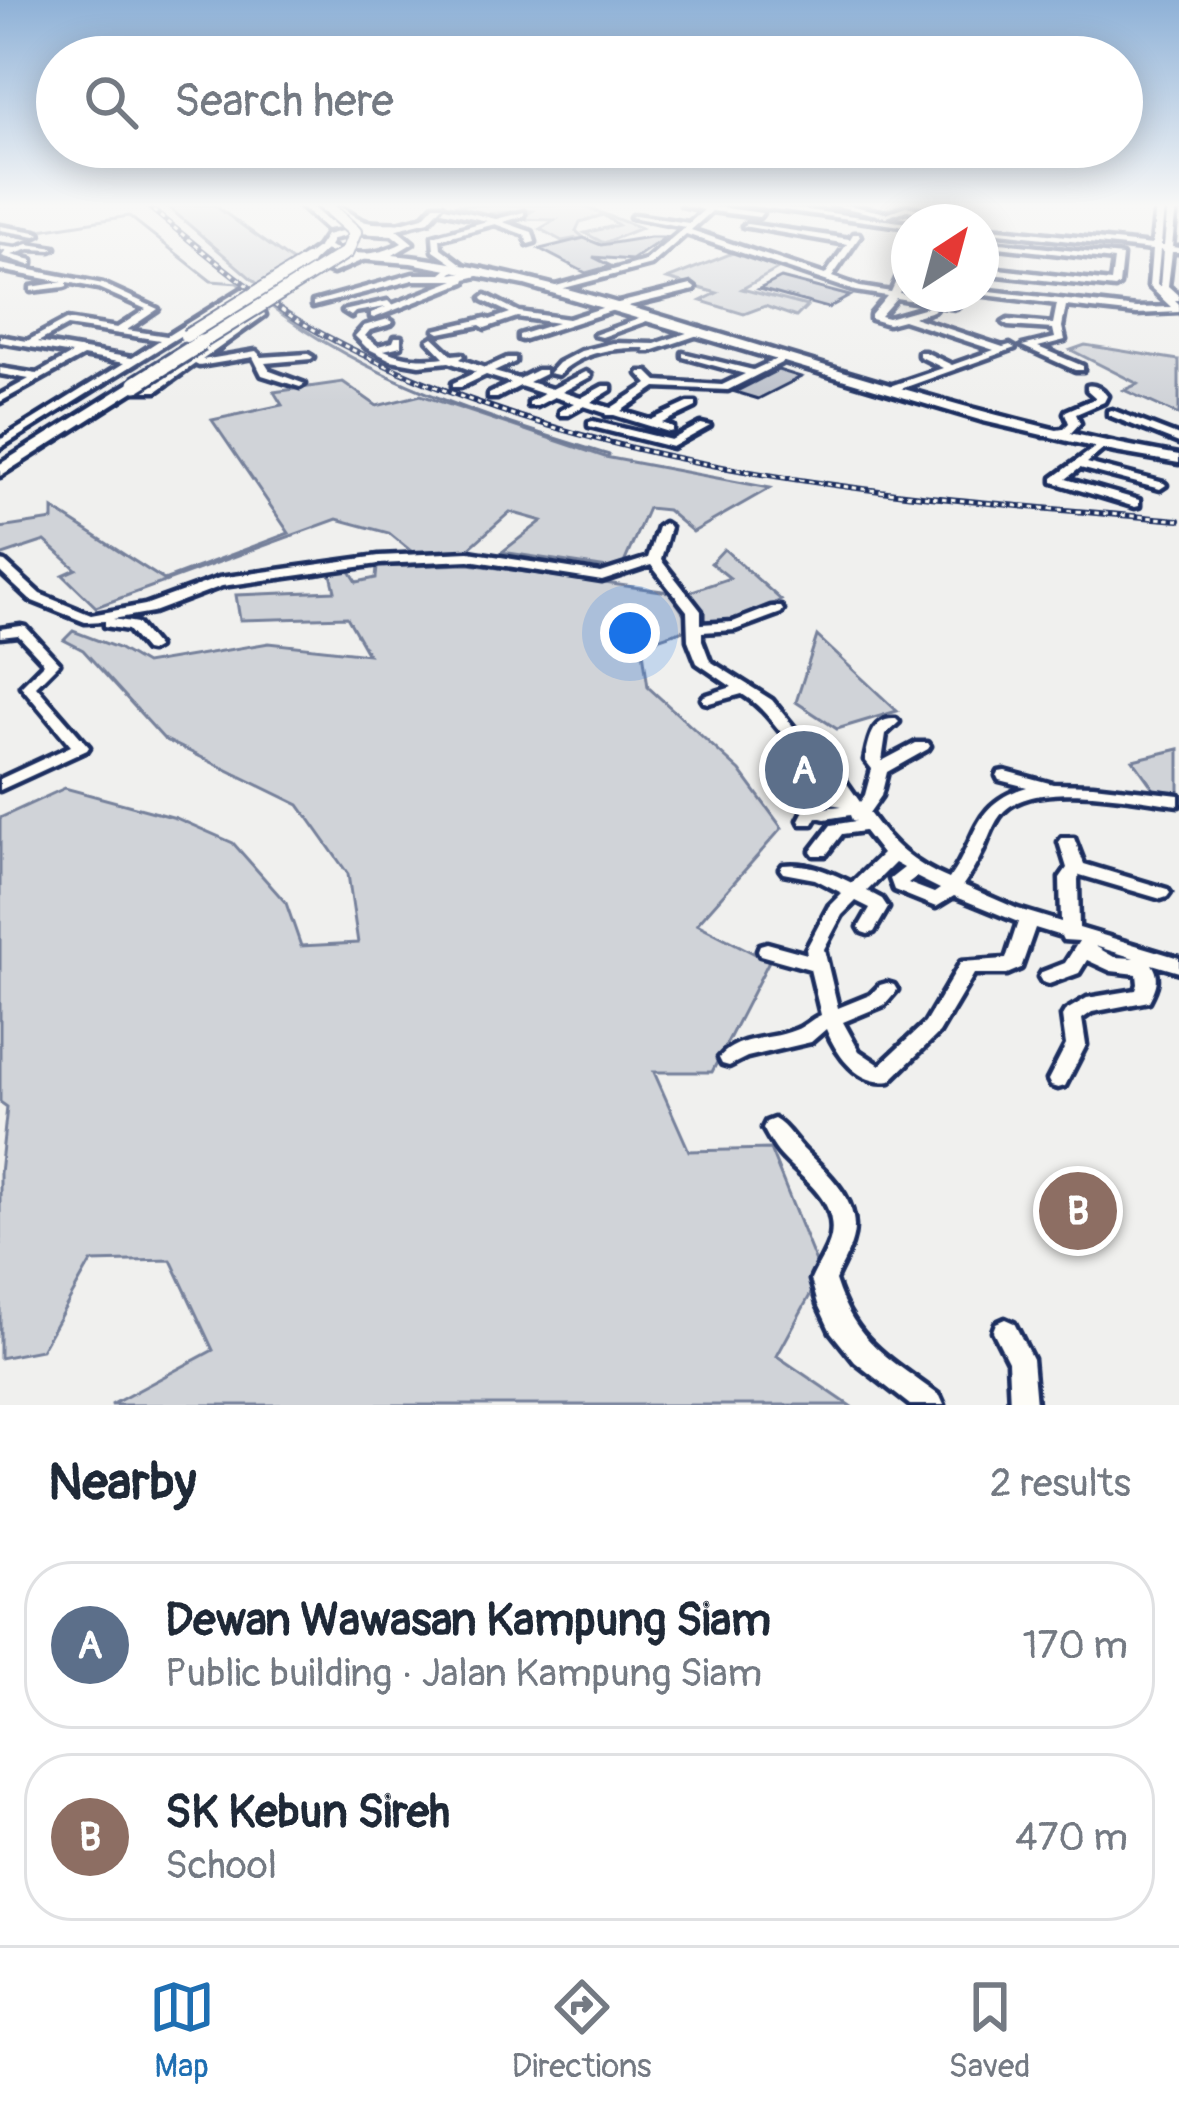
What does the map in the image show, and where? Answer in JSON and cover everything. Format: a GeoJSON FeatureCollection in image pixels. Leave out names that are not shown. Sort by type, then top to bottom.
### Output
{"type":"FeatureCollection","features":[{"type":"Feature","properties":{"kind":"highway"},"geometry":{"type":"LineString","coordinates":[[133,377],[163,351],[293,271]]}},
{"type":"Feature","properties":{"kind":"highway"},"geometry":{"type":"LineString","coordinates":[[0,466],[34,440],[306,271]]}},
{"type":"Feature","properties":{"kind":"highway"},"geometry":{"type":"LineString","coordinates":[[0,466],[133,377],[315,271]]}},
{"type":"Feature","properties":{"kind":"highway"},"geometry":{"type":"LineString","coordinates":[[133,377],[163,369],[328,271]]}},
{"type":"Feature","properties":{"kind":"main road"},"geometry":{"type":"LineString","coordinates":[[450,271],[584,289],[617,306],[1044,434],[1179,459]]}},
{"type":"Feature","properties":{"kind":"street"},"geometry":{"type":"LineString","coordinates":[[8,271],[79,281],[153,309],[119,331]]}},
{"type":"Feature","properties":{"kind":"street"},"geometry":{"type":"LineString","coordinates":[[459,271],[474,288]]}},
{"type":"Feature","properties":{"kind":"street"},"geometry":{"type":"LineString","coordinates":[[584,289],[633,271]]}},
{"type":"Feature","properties":{"kind":"street"},"geometry":{"type":"LineString","coordinates":[[805,271],[891,304]]}},
{"type":"Feature","properties":{"kind":"street"},"geometry":{"type":"LineString","coordinates":[[827,278],[832,271]]}},
{"type":"Feature","properties":{"kind":"street"},"geometry":{"type":"LineString","coordinates":[[999,271],[1115,285],[1117,271]]}},
{"type":"Feature","properties":{"kind":"street"},"geometry":{"type":"LineString","coordinates":[[1048,277],[1049,271]]}},
{"type":"Feature","properties":{"kind":"street"},"geometry":{"type":"LineString","coordinates":[[1157,271],[1154,290],[1179,307]]}},
{"type":"Feature","properties":{"kind":"street"},"geometry":{"type":"LineString","coordinates":[[316,304],[413,277],[461,275]]}},
{"type":"Feature","properties":{"kind":"street"},"geometry":{"type":"LineString","coordinates":[[351,313],[348,311],[408,299],[461,275]]}},
{"type":"Feature","properties":{"kind":"street"},"geometry":{"type":"LineString","coordinates":[[34,289],[79,281]]}},
{"type":"Feature","properties":{"kind":"street"},"geometry":{"type":"LineString","coordinates":[[1084,304],[1088,282]]}},
{"type":"Feature","properties":{"kind":"street"},"geometry":{"type":"LineString","coordinates":[[522,337],[692,288]]}},
{"type":"Feature","properties":{"kind":"street"},"geometry":{"type":"LineString","coordinates":[[0,339],[81,352],[133,377],[153,389],[260,315],[256,304],[240,295],[170,339],[133,377],[0,445]]}},
{"type":"Feature","properties":{"kind":"street"},"geometry":{"type":"LineString","coordinates":[[999,295],[1137,311],[1179,307]]}},
{"type":"Feature","properties":{"kind":"street"},"geometry":{"type":"LineString","coordinates":[[486,298],[524,314],[569,322]]}},
{"type":"Feature","properties":{"kind":"street"},"geometry":{"type":"LineString","coordinates":[[372,319],[368,317],[392,311],[408,299]]}},
{"type":"Feature","properties":{"kind":"street"},"geometry":{"type":"LineString","coordinates":[[1062,302],[1057,327],[1060,340],[1027,346],[1077,363],[1079,368]]}},
{"type":"Feature","properties":{"kind":"street"},"geometry":{"type":"LineString","coordinates":[[478,311],[501,306]]}},
{"type":"Feature","properties":{"kind":"street"},"geometry":{"type":"LineString","coordinates":[[890,389],[1005,349],[910,312]]}},
{"type":"Feature","properties":{"kind":"street"},"geometry":{"type":"LineString","coordinates":[[524,314],[437,335],[451,359],[669,428]]}},
{"type":"Feature","properties":{"kind":"street"},"geometry":{"type":"LineString","coordinates":[[599,335],[653,317]]}},
{"type":"Feature","properties":{"kind":"street"},"geometry":{"type":"LineString","coordinates":[[388,322],[367,328],[360,336],[376,349],[414,364],[468,352]]}},
{"type":"Feature","properties":{"kind":"street"},"geometry":{"type":"LineString","coordinates":[[28,344],[65,323],[170,339]]}},
{"type":"Feature","properties":{"kind":"street"},"geometry":{"type":"LineString","coordinates":[[1008,323],[1057,327]]}},
{"type":"Feature","properties":{"kind":"street"},"geometry":{"type":"LineString","coordinates":[[493,396],[607,348],[627,343],[648,350],[701,331]]}},
{"type":"Feature","properties":{"kind":"street"},"geometry":{"type":"LineString","coordinates":[[957,340],[976,338]]}},
{"type":"Feature","properties":{"kind":"street"},"geometry":{"type":"LineString","coordinates":[[376,349],[398,344],[398,339]]}},
{"type":"Feature","properties":{"kind":"street"},"geometry":{"type":"LineString","coordinates":[[0,399],[81,352]]}},
{"type":"Feature","properties":{"kind":"street"},"geometry":{"type":"LineString","coordinates":[[194,364],[251,354],[266,373],[300,384]]}},
{"type":"Feature","properties":{"kind":"street"},"geometry":{"type":"LineString","coordinates":[[922,354],[951,368]]}},
{"type":"Feature","properties":{"kind":"street"},"geometry":{"type":"LineString","coordinates":[[686,355],[753,374]]}},
{"type":"Feature","properties":{"kind":"street"},"geometry":{"type":"LineString","coordinates":[[259,360],[308,358]]}},
{"type":"Feature","properties":{"kind":"street"},"geometry":{"type":"LineString","coordinates":[[705,426],[671,444],[593,424],[649,379],[716,389],[786,358]]}},
{"type":"Feature","properties":{"kind":"street"},"geometry":{"type":"LineString","coordinates":[[457,385],[511,360]]}},
{"type":"Feature","properties":{"kind":"street"},"geometry":{"type":"LineString","coordinates":[[0,371],[38,377]]}},
{"type":"Feature","properties":{"kind":"street"},"geometry":{"type":"LineString","coordinates":[[533,404],[586,375]]}},
{"type":"Feature","properties":{"kind":"street"},"geometry":{"type":"LineString","coordinates":[[564,413],[607,388]]}},
{"type":"Feature","properties":{"kind":"street"},"geometry":{"type":"LineString","coordinates":[[1044,434],[1066,432],[1075,423],[1070,413],[1100,400],[1091,388]]}},
{"type":"Feature","properties":{"kind":"street"},"geometry":{"type":"LineString","coordinates":[[634,435],[692,404]]}},
{"type":"Feature","properties":{"kind":"street"},"geometry":{"type":"LineString","coordinates":[[1141,424],[1131,414],[1143,408]]}},
{"type":"Feature","properties":{"kind":"street"},"geometry":{"type":"LineString","coordinates":[[1112,413],[1179,440]]}},
{"type":"Feature","properties":{"kind":"street"},"geometry":{"type":"LineString","coordinates":[[0,433],[34,440]]}},
{"type":"Feature","properties":{"kind":"street"},"geometry":{"type":"LineString","coordinates":[[1101,446],[1057,480],[1136,503]]}},
{"type":"Feature","properties":{"kind":"street"},"geometry":{"type":"LineString","coordinates":[[1078,464],[1160,485]]}},
{"type":"Feature","properties":{"kind":"street"},"geometry":{"type":"LineString","coordinates":[[654,560],[664,527]]}},
{"type":"Feature","properties":{"kind":"street"},"geometry":{"type":"LineString","coordinates":[[89,619],[137,612],[219,582],[379,560],[469,556],[602,577],[654,560]]}},
{"type":"Feature","properties":{"kind":"street"},"geometry":{"type":"LineString","coordinates":[[654,560],[690,604],[704,663],[751,688],[767,703],[799,744],[833,776],[856,813],[893,854],[916,869],[899,879],[900,886],[936,901],[947,896],[1004,802],[1023,794],[1057,791],[1179,800]]}},
{"type":"Feature","properties":{"kind":"street"},"geometry":{"type":"LineString","coordinates":[[0,565],[34,597],[89,619],[132,626],[150,646]]}},
{"type":"Feature","properties":{"kind":"street"},"geometry":{"type":"LineString","coordinates":[[697,628],[736,626],[776,610]]}},
{"type":"Feature","properties":{"kind":"street"},"geometry":{"type":"LineString","coordinates":[[0,633],[21,630],[52,663],[28,686],[81,747],[0,784]]}},
{"type":"Feature","properties":{"kind":"street"},"geometry":{"type":"LineString","coordinates":[[709,699],[751,688]]}},
{"type":"Feature","properties":{"kind":"street"},"geometry":{"type":"LineString","coordinates":[[820,851],[873,796],[880,769],[873,752],[879,732],[891,722]]}},
{"type":"Feature","properties":{"kind":"street"},"geometry":{"type":"LineString","coordinates":[[880,769],[922,746]]}},
{"type":"Feature","properties":{"kind":"street"},"geometry":{"type":"LineString","coordinates":[[1005,776],[1057,791]]}},
{"type":"Feature","properties":{"kind":"street"},"geometry":{"type":"LineString","coordinates":[[810,815],[856,813]]}},
{"type":"Feature","properties":{"kind":"street"},"geometry":{"type":"LineString","coordinates":[[1068,842],[1076,868]]}},
{"type":"Feature","properties":{"kind":"street"},"geometry":{"type":"LineString","coordinates":[[893,854],[822,928],[815,949],[841,1049],[863,1067],[883,1075],[932,1028],[968,967],[1014,963],[1028,920]]}},
{"type":"Feature","properties":{"kind":"street"},"geometry":{"type":"LineString","coordinates":[[789,868],[819,874],[876,903],[879,908],[868,927]]}},
{"type":"Feature","properties":{"kind":"street"},"geometry":{"type":"LineString","coordinates":[[1076,868],[1161,892]]}},
{"type":"Feature","properties":{"kind":"street"},"geometry":{"type":"LineString","coordinates":[[1049,977],[1072,968],[1082,942],[1069,878],[1076,868]]}},
{"type":"Feature","properties":{"kind":"street"},"geometry":{"type":"LineString","coordinates":[[949,887],[1082,942],[1111,964],[1179,965]]}},
{"type":"Feature","properties":{"kind":"street"},"geometry":{"type":"LineString","coordinates":[[767,950],[819,964]]}},
{"type":"Feature","properties":{"kind":"street"},"geometry":{"type":"LineString","coordinates":[[1058,1079],[1076,1045],[1072,1016],[1087,1004],[1142,996],[1148,984],[1143,962]]}},
{"type":"Feature","properties":{"kind":"street"},"geometry":{"type":"LineString","coordinates":[[729,1058],[742,1050],[804,1036],[818,1024],[877,1000],[887,990]]}},
{"type":"Feature","properties":{"kind":"street"},"geometry":{"type":"LineString","coordinates":[[775,1128],[788,1152],[815,1170],[842,1214],[842,1240],[824,1280],[829,1306],[850,1345],[931,1405]]}},
{"type":"Feature","properties":{"kind":"street"},"geometry":{"type":"LineString","coordinates":[[1005,1331],[1020,1358],[1023,1405]]}},
{"type":"Feature","properties":{"kind":"shaded area"},"geometry":{"type":"Polygon","coordinates":[[[242,271],[286,271],[261,287],[242,271]]]}},
{"type":"Feature","properties":{"kind":"shaded area"},"geometry":{"type":"Polygon","coordinates":[[[688,271],[775,271],[742,289],[807,306],[796,317],[765,306],[744,314],[701,301],[717,293],[667,279],[688,271]]]}},
{"type":"Feature","properties":{"kind":"shaded area"},"geometry":{"type":"Polygon","coordinates":[[[1085,345],[1179,360],[1179,415],[1124,390],[1138,384],[1071,350],[1085,345]]]}},
{"type":"Feature","properties":{"kind":"shaded area"},"geometry":{"type":"Polygon","coordinates":[[[343,382],[377,406],[421,395],[605,457],[770,488],[693,532],[667,510],[648,508],[621,570],[502,552],[542,521],[510,512],[467,550],[412,552],[389,533],[337,519],[96,607],[63,575],[76,569],[45,541],[0,556],[0,528],[53,520],[53,509],[164,580],[289,533],[212,420],[282,405],[274,392],[343,382]]]}},
{"type":"Feature","properties":{"kind":"shaded area"},"geometry":{"type":"Polygon","coordinates":[[[724,549],[781,600],[740,619],[707,625],[689,592],[730,578],[711,563],[724,549]]]}},
{"type":"Feature","properties":{"kind":"shaded area"},"geometry":{"type":"Polygon","coordinates":[[[469,564],[669,592],[693,627],[642,644],[648,687],[740,771],[782,828],[697,924],[769,961],[712,1072],[654,1072],[689,1151],[770,1149],[821,1275],[777,1356],[849,1405],[111,1405],[213,1350],[171,1260],[91,1262],[41,1350],[0,1358],[0,1173],[7,1107],[0,1102],[0,818],[65,788],[176,818],[233,843],[286,903],[301,946],[358,943],[348,874],[299,805],[164,739],[83,650],[64,640],[73,631],[145,664],[269,643],[368,654],[347,617],[240,620],[236,595],[335,591],[331,574],[348,568],[357,582],[376,578],[377,567],[469,564]]]}},
{"type":"Feature","properties":{"kind":"shaded area"},"geometry":{"type":"Polygon","coordinates":[[[817,636],[897,711],[837,729],[796,702],[817,636]]]}},
{"type":"Feature","properties":{"kind":"shaded area"},"geometry":{"type":"Polygon","coordinates":[[[1179,749],[1179,796],[1158,795],[1133,760],[1179,749]]]}},
{"type":"Feature","properties":{"kind":"building"},"geometry":{"type":"Polygon","coordinates":[[[781,278],[850,296],[828,308],[759,289],[781,278]]]}},
{"type":"Feature","properties":{"kind":"building"},"geometry":{"type":"Polygon","coordinates":[[[778,370],[801,377],[758,399],[735,392],[778,370]]]}},
{"type":"Feature","properties":{"kind":"waterway"},"geometry":{"type":"LineString","coordinates":[[198,271],[211,281],[239,283]]}},
{"type":"Feature","properties":{"kind":"waterway"},"geometry":{"type":"LineString","coordinates":[[238,284],[250,291]]}},
{"type":"Feature","properties":{"kind":"waterway"},"geometry":{"type":"LineString","coordinates":[[272,307],[350,357],[433,396],[609,455]]}},
{"type":"Feature","properties":{"kind":"railway"},"geometry":{"type":"LineString","coordinates":[[229,271],[298,321],[422,381],[526,419],[632,448],[849,487],[1179,520]]}},
{"type":"Feature","properties":{"kind":"place","name":"Dewan Wawasan Kampung Siam"},"geometry":{"type":"Point","coordinates":[804,770]}},
{"type":"Feature","properties":{"kind":"place","name":"SK Kebun Sireh"},"geometry":{"type":"Point","coordinates":[1078,1211]}}]}
